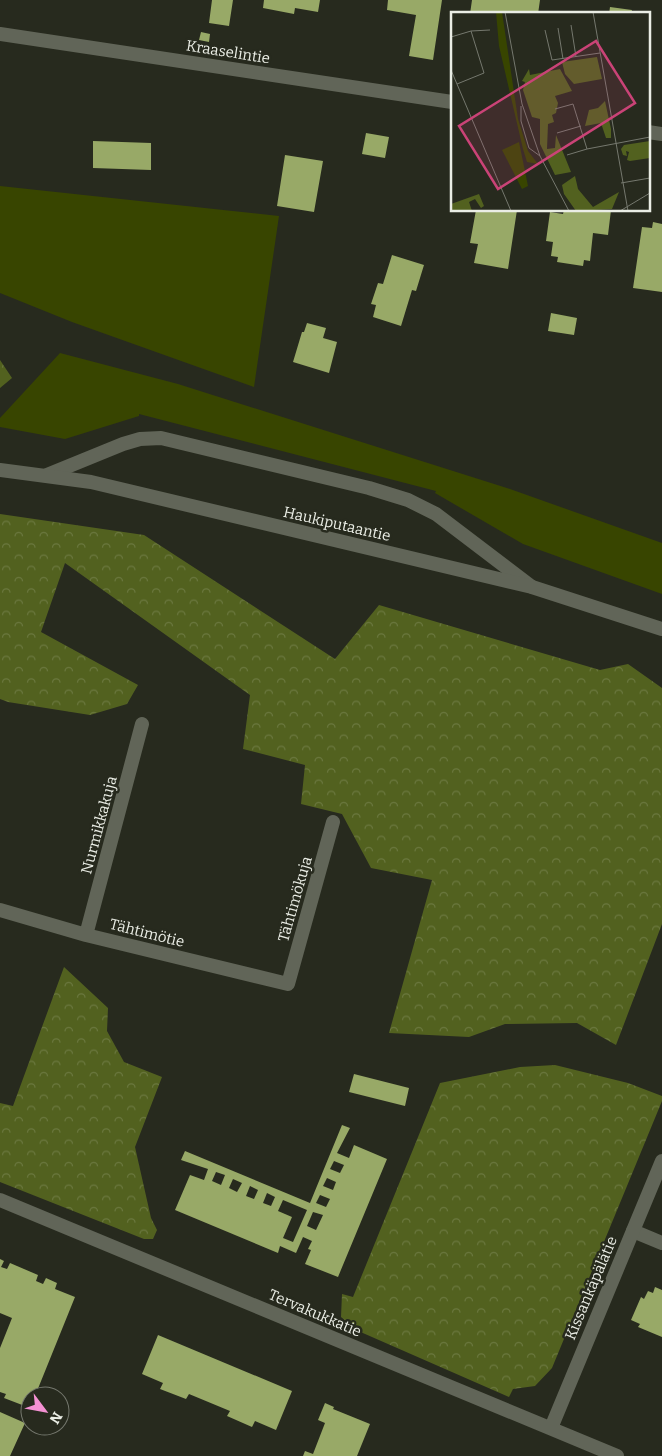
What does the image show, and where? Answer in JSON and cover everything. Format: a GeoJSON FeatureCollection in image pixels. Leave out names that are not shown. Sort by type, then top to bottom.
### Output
{"type":"FeatureCollection","features":[{"type":"Feature","properties":{"kind":"street","name":"Kraaselintie"},"geometry":{"type":"LineString","coordinates":[[0,34],[451,102]]}},
{"type":"Feature","properties":{"kind":"street"},"geometry":{"type":"LineString","coordinates":[[47,475],[122,444],[140,439],[161,438],[369,488],[408,500],[436,514],[532,587]]}},
{"type":"Feature","properties":{"kind":"street","name":"Haukiputaantie"},"geometry":{"type":"LineString","coordinates":[[0,470],[91,482],[532,587],[662,630]]}},
{"type":"Feature","properties":{"kind":"street","name":"Nurmikkakuja"},"geometry":{"type":"LineString","coordinates":[[86,935],[142,724]]}},
{"type":"Feature","properties":{"kind":"street","name":"Tähtimökuja"},"geometry":{"type":"LineString","coordinates":[[288,984],[333,822]]}},
{"type":"Feature","properties":{"kind":"street","name":"Tähtimötie"},"geometry":{"type":"LineString","coordinates":[[0,910],[86,935],[288,984]]}},
{"type":"Feature","properties":{"kind":"street","name":"Kissankäpälätie"},"geometry":{"type":"LineString","coordinates":[[551,1428],[662,1161]]}},
{"type":"Feature","properties":{"kind":"street","name":"Tervakukkatie"},"geometry":{"type":"LineString","coordinates":[[0,1200],[617,1456]]}},
{"type":"Feature","properties":{"kind":"street"},"geometry":{"type":"LineString","coordinates":[[633,1231],[662,1243]]}},
{"type":"Feature","properties":{"kind":"green space"},"geometry":{"type":"Polygon","coordinates":[[[0,186],[279,216],[254,387],[72,322],[0,293],[0,186]]]}},
{"type":"Feature","properties":{"kind":"green space"},"geometry":{"type":"Polygon","coordinates":[[[60,353],[178,384],[510,489],[662,543],[662,594],[523,544],[435,493],[436,491],[139,414],[139,416],[65,439],[0,427],[0,418],[60,353]]]}},
{"type":"Feature","properties":{"kind":"green space"},"geometry":{"type":"Polygon","coordinates":[[[0,360],[12,378],[0,388],[0,360]]]}},
{"type":"Feature","properties":{"kind":"green space"},"geometry":{"type":"Polygon","coordinates":[[[0,514],[144,535],[335,659],[379,605],[600,670],[628,664],[662,688],[662,924],[616,1045],[577,1023],[505,1024],[469,1037],[389,1033],[432,880],[371,868],[342,814],[301,804],[305,765],[243,749],[250,695],[65,563],[41,632],[138,685],[127,704],[90,715],[8,702],[0,699],[0,514]]]}},
{"type":"Feature","properties":{"kind":"green space"},"geometry":{"type":"Polygon","coordinates":[[[64,967],[108,1008],[107,1031],[124,1062],[162,1077],[135,1147],[151,1218],[157,1230],[153,1239],[144,1239],[0,1182],[0,1103],[13,1106],[64,967]]]}},
{"type":"Feature","properties":{"kind":"green space"},"geometry":{"type":"Polygon","coordinates":[[[555,1065],[628,1083],[662,1096],[662,1101],[552,1368],[535,1386],[513,1389],[509,1397],[356,1330],[341,1317],[342,1294],[353,1297],[440,1083],[520,1067],[555,1065]]]}},
{"type":"Feature","properties":{"kind":"building"},"geometry":{"type":"Polygon","coordinates":[[[212,0],[233,0],[229,26],[209,23],[212,0]]]}},
{"type":"Feature","properties":{"kind":"building"},"geometry":{"type":"Polygon","coordinates":[[[264,0],[320,0],[318,12],[295,8],[294,14],[263,8],[264,0]]]}},
{"type":"Feature","properties":{"kind":"building"},"geometry":{"type":"Polygon","coordinates":[[[388,0],[442,0],[433,60],[409,56],[416,15],[387,10],[388,0]]]}},
{"type":"Feature","properties":{"kind":"building"},"geometry":{"type":"Polygon","coordinates":[[[472,0],[540,0],[538,12],[470,12],[472,0]]]}},
{"type":"Feature","properties":{"kind":"building"},"geometry":{"type":"Polygon","coordinates":[[[610,7],[632,10],[632,12],[609,12],[610,7]]]}},
{"type":"Feature","properties":{"kind":"building"},"geometry":{"type":"Polygon","coordinates":[[[201,32],[210,34],[209,42],[199,40],[201,32]]]}},
{"type":"Feature","properties":{"kind":"building"},"geometry":{"type":"Polygon","coordinates":[[[366,133],[389,137],[385,158],[362,154],[366,133]]]}},
{"type":"Feature","properties":{"kind":"building"},"geometry":{"type":"Polygon","coordinates":[[[93,141],[151,143],[151,170],[93,168],[93,141]]]}},
{"type":"Feature","properties":{"kind":"building"},"geometry":{"type":"Polygon","coordinates":[[[285,155],[323,161],[314,212],[277,206],[285,155]]]}},
{"type":"Feature","properties":{"kind":"building"},"geometry":{"type":"Polygon","coordinates":[[[476,211],[517,211],[508,269],[474,263],[478,244],[470,243],[476,211]]]}},
{"type":"Feature","properties":{"kind":"building"},"geometry":{"type":"Polygon","coordinates":[[[564,211],[611,211],[608,235],[593,233],[590,261],[584,260],[583,266],[557,262],[558,257],[551,256],[553,242],[546,241],[550,212],[563,214],[564,211]]]}},
{"type":"Feature","properties":{"kind":"building"},"geometry":{"type":"Polygon","coordinates":[[[653,222],[662,224],[662,292],[633,288],[642,227],[652,228],[653,222]]]}},
{"type":"Feature","properties":{"kind":"building"},"geometry":{"type":"Polygon","coordinates":[[[392,255],[424,265],[416,291],[412,290],[401,326],[373,317],[376,305],[371,304],[378,283],[383,284],[392,255]]]}},
{"type":"Feature","properties":{"kind":"building"},"geometry":{"type":"Polygon","coordinates":[[[551,313],[577,318],[574,335],[548,331],[551,313]]]}},
{"type":"Feature","properties":{"kind":"building"},"geometry":{"type":"Polygon","coordinates":[[[307,323],[326,328],[323,338],[337,342],[329,373],[293,362],[302,332],[304,332],[307,323]]]}},
{"type":"Feature","properties":{"kind":"building"},"geometry":{"type":"Polygon","coordinates":[[[354,1074],[409,1088],[405,1106],[349,1092],[354,1074]]]}},
{"type":"Feature","properties":{"kind":"building"},"geometry":{"type":"Polygon","coordinates":[[[342,1125],[350,1128],[337,1153],[349,1158],[354,1145],[387,1159],[338,1277],[305,1264],[311,1250],[308,1249],[312,1241],[303,1237],[296,1253],[280,1246],[278,1253],[175,1210],[190,1175],[204,1180],[208,1169],[181,1160],[185,1151],[310,1203],[342,1125]],[[334,1161],[330,1169],[340,1173],[344,1165],[334,1161]],[[216,1172],[212,1181],[221,1185],[225,1175],[216,1172]],[[327,1178],[323,1186],[333,1190],[336,1182],[327,1178]],[[233,1179],[229,1188],[237,1192],[242,1183],[233,1179]],[[250,1186],[246,1196],[254,1199],[258,1190],[250,1186]],[[267,1193],[263,1203],[271,1206],[275,1197],[267,1193]],[[320,1195],[316,1203],[326,1207],[330,1199],[320,1195]],[[283,1200],[278,1211],[292,1217],[283,1238],[293,1242],[307,1210],[283,1200]],[[313,1212],[307,1226],[316,1230],[323,1215],[313,1212]]]}},
{"type":"Feature","properties":{"kind":"building"},"geometry":{"type":"Polygon","coordinates":[[[0,1259],[4,1261],[1,1267],[7,1269],[10,1263],[38,1275],[36,1281],[43,1284],[46,1278],[57,1283],[55,1289],[75,1297],[39,1386],[20,1386],[20,1404],[4,1398],[6,1394],[0,1392],[0,1348],[12,1318],[0,1313],[0,1259]]]}},
{"type":"Feature","properties":{"kind":"building"},"geometry":{"type":"Polygon","coordinates":[[[655,1287],[662,1290],[662,1337],[638,1327],[640,1324],[631,1320],[641,1297],[644,1299],[648,1291],[653,1293],[655,1287]]]}},
{"type":"Feature","properties":{"kind":"building"},"geometry":{"type":"Polygon","coordinates":[[[158,1335],[292,1391],[276,1430],[255,1421],[252,1427],[227,1416],[230,1411],[189,1394],[186,1399],[160,1389],[163,1383],[142,1374],[158,1335]]]}},
{"type":"Feature","properties":{"kind":"building"},"geometry":{"type":"Polygon","coordinates":[[[325,1403],[334,1407],[333,1409],[370,1424],[357,1456],[303,1456],[305,1451],[313,1454],[325,1423],[318,1420],[325,1403]]]}},
{"type":"Feature","properties":{"kind":"building"},"geometry":{"type":"Polygon","coordinates":[[[0,1412],[20,1421],[20,1434],[10,1456],[0,1456],[0,1412]]]}}]}
